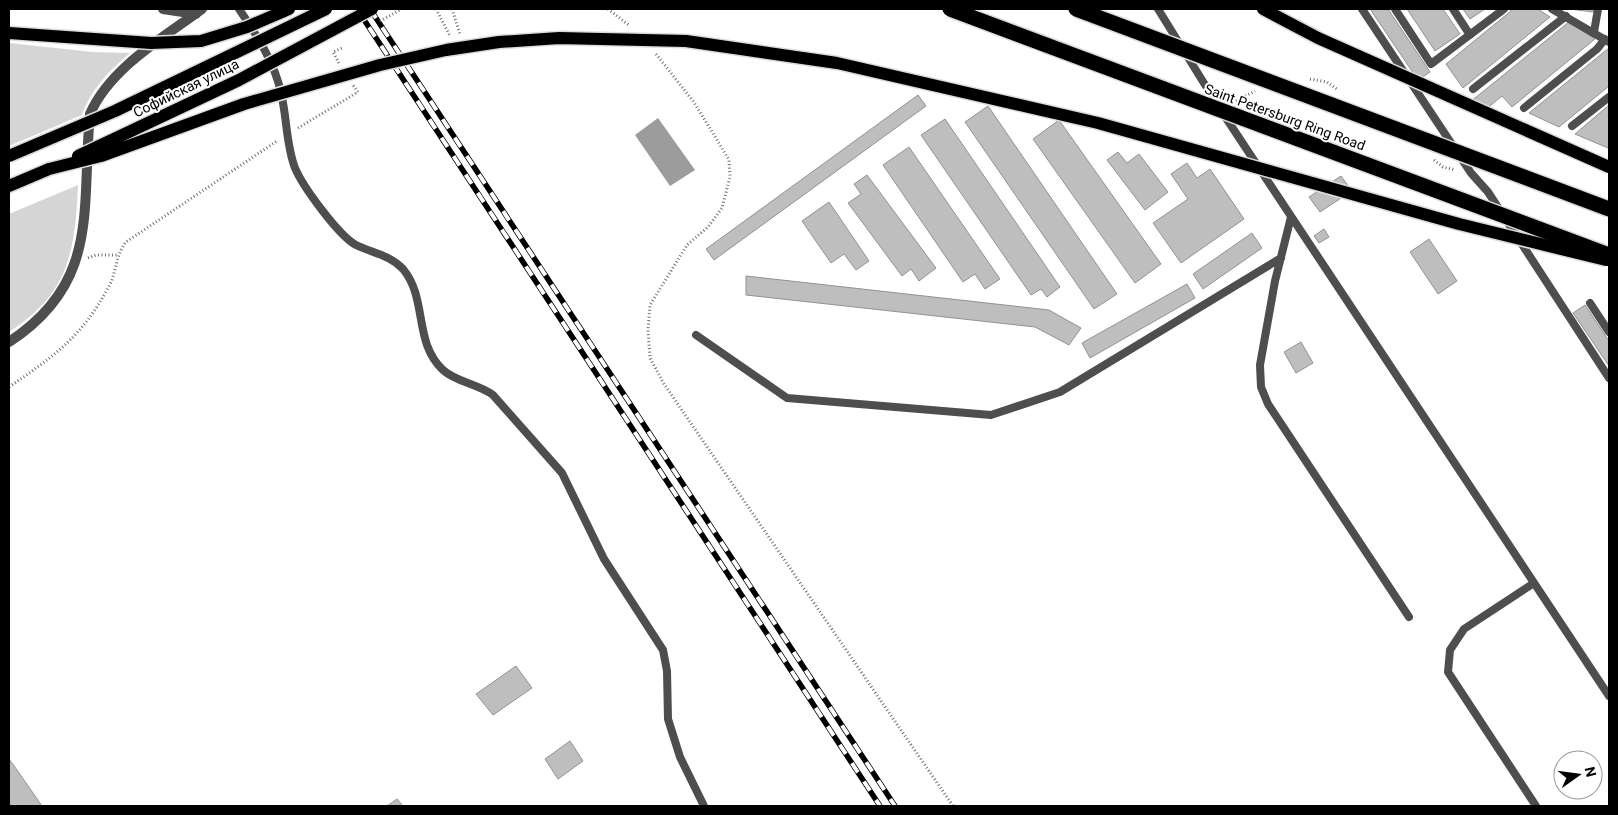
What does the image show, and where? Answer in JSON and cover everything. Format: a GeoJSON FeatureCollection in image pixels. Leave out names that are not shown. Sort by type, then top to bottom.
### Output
{"type":"FeatureCollection","features":[{"type":"Feature","properties":{"kind":"highway","name":"Saint Petersburg Ring Road"},"geometry":{"type":"LineString","coordinates":[[950,9],[1609,255]]}},
{"type":"Feature","properties":{"kind":"highway","name":"Saint Petersburg Ring Road"},"geometry":{"type":"LineString","coordinates":[[1076,9],[1609,209]]}},
{"type":"Feature","properties":{"kind":"main road"},"geometry":{"type":"LineString","coordinates":[[9,33],[151,43],[201,41],[247,28],[289,9]]}},
{"type":"Feature","properties":{"kind":"main road","name":"Софийская улица"},"geometry":{"type":"LineString","coordinates":[[9,156],[115,111],[326,9]]}},
{"type":"Feature","properties":{"kind":"main road","name":"Софийская улица"},"geometry":{"type":"LineString","coordinates":[[9,186],[239,80],[372,9]]}},
{"type":"Feature","properties":{"kind":"main road"},"geometry":{"type":"LineString","coordinates":[[1263,9],[1318,38],[1609,167]]}},
{"type":"Feature","properties":{"kind":"main road"},"geometry":{"type":"LineString","coordinates":[[48,169],[101,156],[244,104],[380,65],[446,50],[499,42],[560,38],[686,41],[837,63],[1098,123],[1459,224],[1609,261]]}},
{"type":"Feature","properties":{"kind":"street"},"geometry":{"type":"LineString","coordinates":[[163,9],[199,11]]}},
{"type":"Feature","properties":{"kind":"street"},"geometry":{"type":"LineString","coordinates":[[9,342],[38,321],[51,306],[64,287],[74,266],[84,229],[90,114],[96,99],[107,85],[138,57],[199,11]]}},
{"type":"Feature","properties":{"kind":"lane"},"geometry":{"type":"LineString","coordinates":[[239,9],[275,70],[296,168],[313,197],[345,237],[364,248],[394,261],[410,279],[419,303],[421,331],[430,351],[442,369],[452,376],[493,394],[566,480],[604,559],[663,650],[667,671],[668,719],[680,757],[704,806]]}},
{"type":"Feature","properties":{"kind":"lane"},"geometry":{"type":"LineString","coordinates":[[1158,9],[1220,110],[1609,696]]}},
{"type":"Feature","properties":{"kind":"lane"},"geometry":{"type":"LineString","coordinates":[[1362,9],[1471,173],[1488,192],[1609,378]]}},
{"type":"Feature","properties":{"kind":"lane"},"geometry":{"type":"LineString","coordinates":[[1395,9],[1431,64],[1504,9]]}},
{"type":"Feature","properties":{"kind":"lane"},"geometry":{"type":"LineString","coordinates":[[1453,9],[1470,35]]}},
{"type":"Feature","properties":{"kind":"lane"},"geometry":{"type":"LineString","coordinates":[[1524,108],[1607,41],[1554,9]]}},
{"type":"Feature","properties":{"kind":"lane"},"geometry":{"type":"LineString","coordinates":[[1594,32],[1598,9]]}},
{"type":"Feature","properties":{"kind":"lane"},"geometry":{"type":"LineString","coordinates":[[1473,89],[1566,16]]}},
{"type":"Feature","properties":{"kind":"lane"},"geometry":{"type":"LineString","coordinates":[[1572,126],[1609,96]]}},
{"type":"Feature","properties":{"kind":"lane"},"geometry":{"type":"LineString","coordinates":[[1291,217],[1260,366],[1261,387],[1268,404],[1409,617]]}},
{"type":"Feature","properties":{"kind":"lane"},"geometry":{"type":"LineString","coordinates":[[696,335],[787,398],[992,415],[1060,392],[1281,258]]}},
{"type":"Feature","properties":{"kind":"lane"},"geometry":{"type":"LineString","coordinates":[[1590,303],[1609,332]]}},
{"type":"Feature","properties":{"kind":"lane"},"geometry":{"type":"LineString","coordinates":[[1534,583],[1464,628],[1450,650],[1448,672],[1536,806]]}},
{"type":"Feature","properties":{"kind":"path"},"geometry":{"type":"LineString","coordinates":[[436,9],[451,38]]}},
{"type":"Feature","properties":{"kind":"path"},"geometry":{"type":"LineString","coordinates":[[452,9],[460,38]]}},
{"type":"Feature","properties":{"kind":"path"},"geometry":{"type":"LineString","coordinates":[[9,386],[60,350],[79,332],[110,285],[117,255],[126,242],[288,134],[358,92],[353,85]]}},
{"type":"Feature","properties":{"kind":"path"},"geometry":{"type":"LineString","coordinates":[[693,101],[730,160],[730,177],[722,208],[708,227],[687,245],[650,305],[648,330],[650,358],[669,392],[953,806]]}},
{"type":"Feature","properties":{"kind":"path"},"geometry":{"type":"LineString","coordinates":[[74,266],[96,255],[117,255]]}},
{"type":"Feature","properties":{"kind":"shaded area"},"geometry":{"type":"Polygon","coordinates":[[[9,43],[93,52],[130,53],[102,81],[90,97],[82,115],[9,146],[9,43]]]}},
{"type":"Feature","properties":{"kind":"shaded area"},"geometry":{"type":"Polygon","coordinates":[[[658,118],[695,170],[670,186],[635,135],[658,118]]]}},
{"type":"Feature","properties":{"kind":"shaded area"},"geometry":{"type":"Polygon","coordinates":[[[78,185],[77,209],[71,251],[65,269],[45,302],[9,332],[9,214],[78,185]]]}},
{"type":"Feature","properties":{"kind":"building"},"geometry":{"type":"Polygon","coordinates":[[[1370,9],[1388,9],[1430,72],[1418,80],[1370,9]]]}},
{"type":"Feature","properties":{"kind":"building"},"geometry":{"type":"Polygon","coordinates":[[[1407,9],[1443,9],[1460,34],[1435,51],[1407,9]]]}},
{"type":"Feature","properties":{"kind":"building"},"geometry":{"type":"Polygon","coordinates":[[[1463,9],[1485,9],[1470,19],[1463,9]]]}},
{"type":"Feature","properties":{"kind":"building"},"geometry":{"type":"Polygon","coordinates":[[[1510,9],[1538,9],[1550,17],[1463,88],[1446,64],[1511,11],[1510,9]]]}},
{"type":"Feature","properties":{"kind":"building"},"geometry":{"type":"Polygon","coordinates":[[[1570,9],[1594,9],[1593,12],[1570,9]]]}},
{"type":"Feature","properties":{"kind":"building"},"geometry":{"type":"Polygon","coordinates":[[[1569,22],[1595,39],[1512,107],[1502,96],[1480,114],[1470,102],[1569,22]]]}},
{"type":"Feature","properties":{"kind":"building"},"geometry":{"type":"Polygon","coordinates":[[[1609,48],[1609,86],[1559,127],[1529,113],[1609,48]]]}},
{"type":"Feature","properties":{"kind":"building"},"geometry":{"type":"Polygon","coordinates":[[[918,95],[926,106],[714,260],[706,249],[918,95]]]}},
{"type":"Feature","properties":{"kind":"building"},"geometry":{"type":"Polygon","coordinates":[[[1609,105],[1608,148],[1575,134],[1609,105]]]}},
{"type":"Feature","properties":{"kind":"building"},"geometry":{"type":"Polygon","coordinates":[[[988,106],[1117,294],[1094,309],[965,122],[988,106]]]}},
{"type":"Feature","properties":{"kind":"building"},"geometry":{"type":"Polygon","coordinates":[[[945,119],[1060,287],[1047,297],[1041,289],[1031,295],[921,135],[945,119]]]}},
{"type":"Feature","properties":{"kind":"building"},"geometry":{"type":"Polygon","coordinates":[[[1059,120],[1161,264],[1135,283],[1033,139],[1059,120]]]}},
{"type":"Feature","properties":{"kind":"building"},"geometry":{"type":"Polygon","coordinates":[[[909,147],[1000,279],[985,289],[975,274],[963,282],[883,165],[909,147]]]}},
{"type":"Feature","properties":{"kind":"building"},"geometry":{"type":"Polygon","coordinates":[[[1118,152],[1127,163],[1139,154],[1168,192],[1145,210],[1107,160],[1118,152]]]}},
{"type":"Feature","properties":{"kind":"building"},"geometry":{"type":"Polygon","coordinates":[[[1187,163],[1197,178],[1210,169],[1244,219],[1181,263],[1153,223],[1188,199],[1171,174],[1187,163]]]}},
{"type":"Feature","properties":{"kind":"building"},"geometry":{"type":"Polygon","coordinates":[[[867,175],[936,268],[919,281],[911,269],[902,276],[848,203],[861,194],[854,184],[867,175]]]}},
{"type":"Feature","properties":{"kind":"building"},"geometry":{"type":"Polygon","coordinates":[[[1341,176],[1352,191],[1320,212],[1309,197],[1341,176]]]}},
{"type":"Feature","properties":{"kind":"building"},"geometry":{"type":"Polygon","coordinates":[[[829,202],[869,261],[856,270],[844,254],[831,263],[802,221],[829,202]]]}},
{"type":"Feature","properties":{"kind":"building"},"geometry":{"type":"Polygon","coordinates":[[[1324,229],[1329,237],[1319,243],[1314,236],[1324,229]]]}},
{"type":"Feature","properties":{"kind":"building"},"geometry":{"type":"Polygon","coordinates":[[[1252,233],[1262,248],[1203,289],[1193,274],[1252,233]]]}},
{"type":"Feature","properties":{"kind":"building"},"geometry":{"type":"Polygon","coordinates":[[[1429,239],[1457,281],[1438,294],[1410,252],[1429,239]]]}},
{"type":"Feature","properties":{"kind":"building"},"geometry":{"type":"Polygon","coordinates":[[[746,276],[1049,310],[1081,328],[1069,345],[1035,327],[746,295],[746,276]]]}},
{"type":"Feature","properties":{"kind":"building"},"geometry":{"type":"Polygon","coordinates":[[[1187,284],[1195,298],[1090,358],[1082,343],[1187,284]]]}},
{"type":"Feature","properties":{"kind":"building"},"geometry":{"type":"Polygon","coordinates":[[[1585,305],[1609,341],[1609,366],[1573,313],[1585,305]]]}},
{"type":"Feature","properties":{"kind":"building"},"geometry":{"type":"Polygon","coordinates":[[[1301,342],[1313,363],[1296,373],[1284,352],[1301,342]]]}},
{"type":"Feature","properties":{"kind":"building"},"geometry":{"type":"Polygon","coordinates":[[[516,666],[532,688],[493,715],[476,694],[516,666]]]}},
{"type":"Feature","properties":{"kind":"building"},"geometry":{"type":"Polygon","coordinates":[[[570,741],[583,761],[558,779],[545,759],[570,741]]]}},
{"type":"Feature","properties":{"kind":"building"},"geometry":{"type":"Polygon","coordinates":[[[9,759],[17,770],[42,806],[9,806],[9,759]]]}},
{"type":"Feature","properties":{"kind":"building"},"geometry":{"type":"Polygon","coordinates":[[[397,799],[403,806],[387,806],[397,799]]]}},
{"type":"Feature","properties":{"kind":"railway"},"geometry":{"type":"LineString","coordinates":[[357,9],[880,806]]}},
{"type":"Feature","properties":{"kind":"railway"},"geometry":{"type":"LineString","coordinates":[[370,9],[895,806]]}}]}
